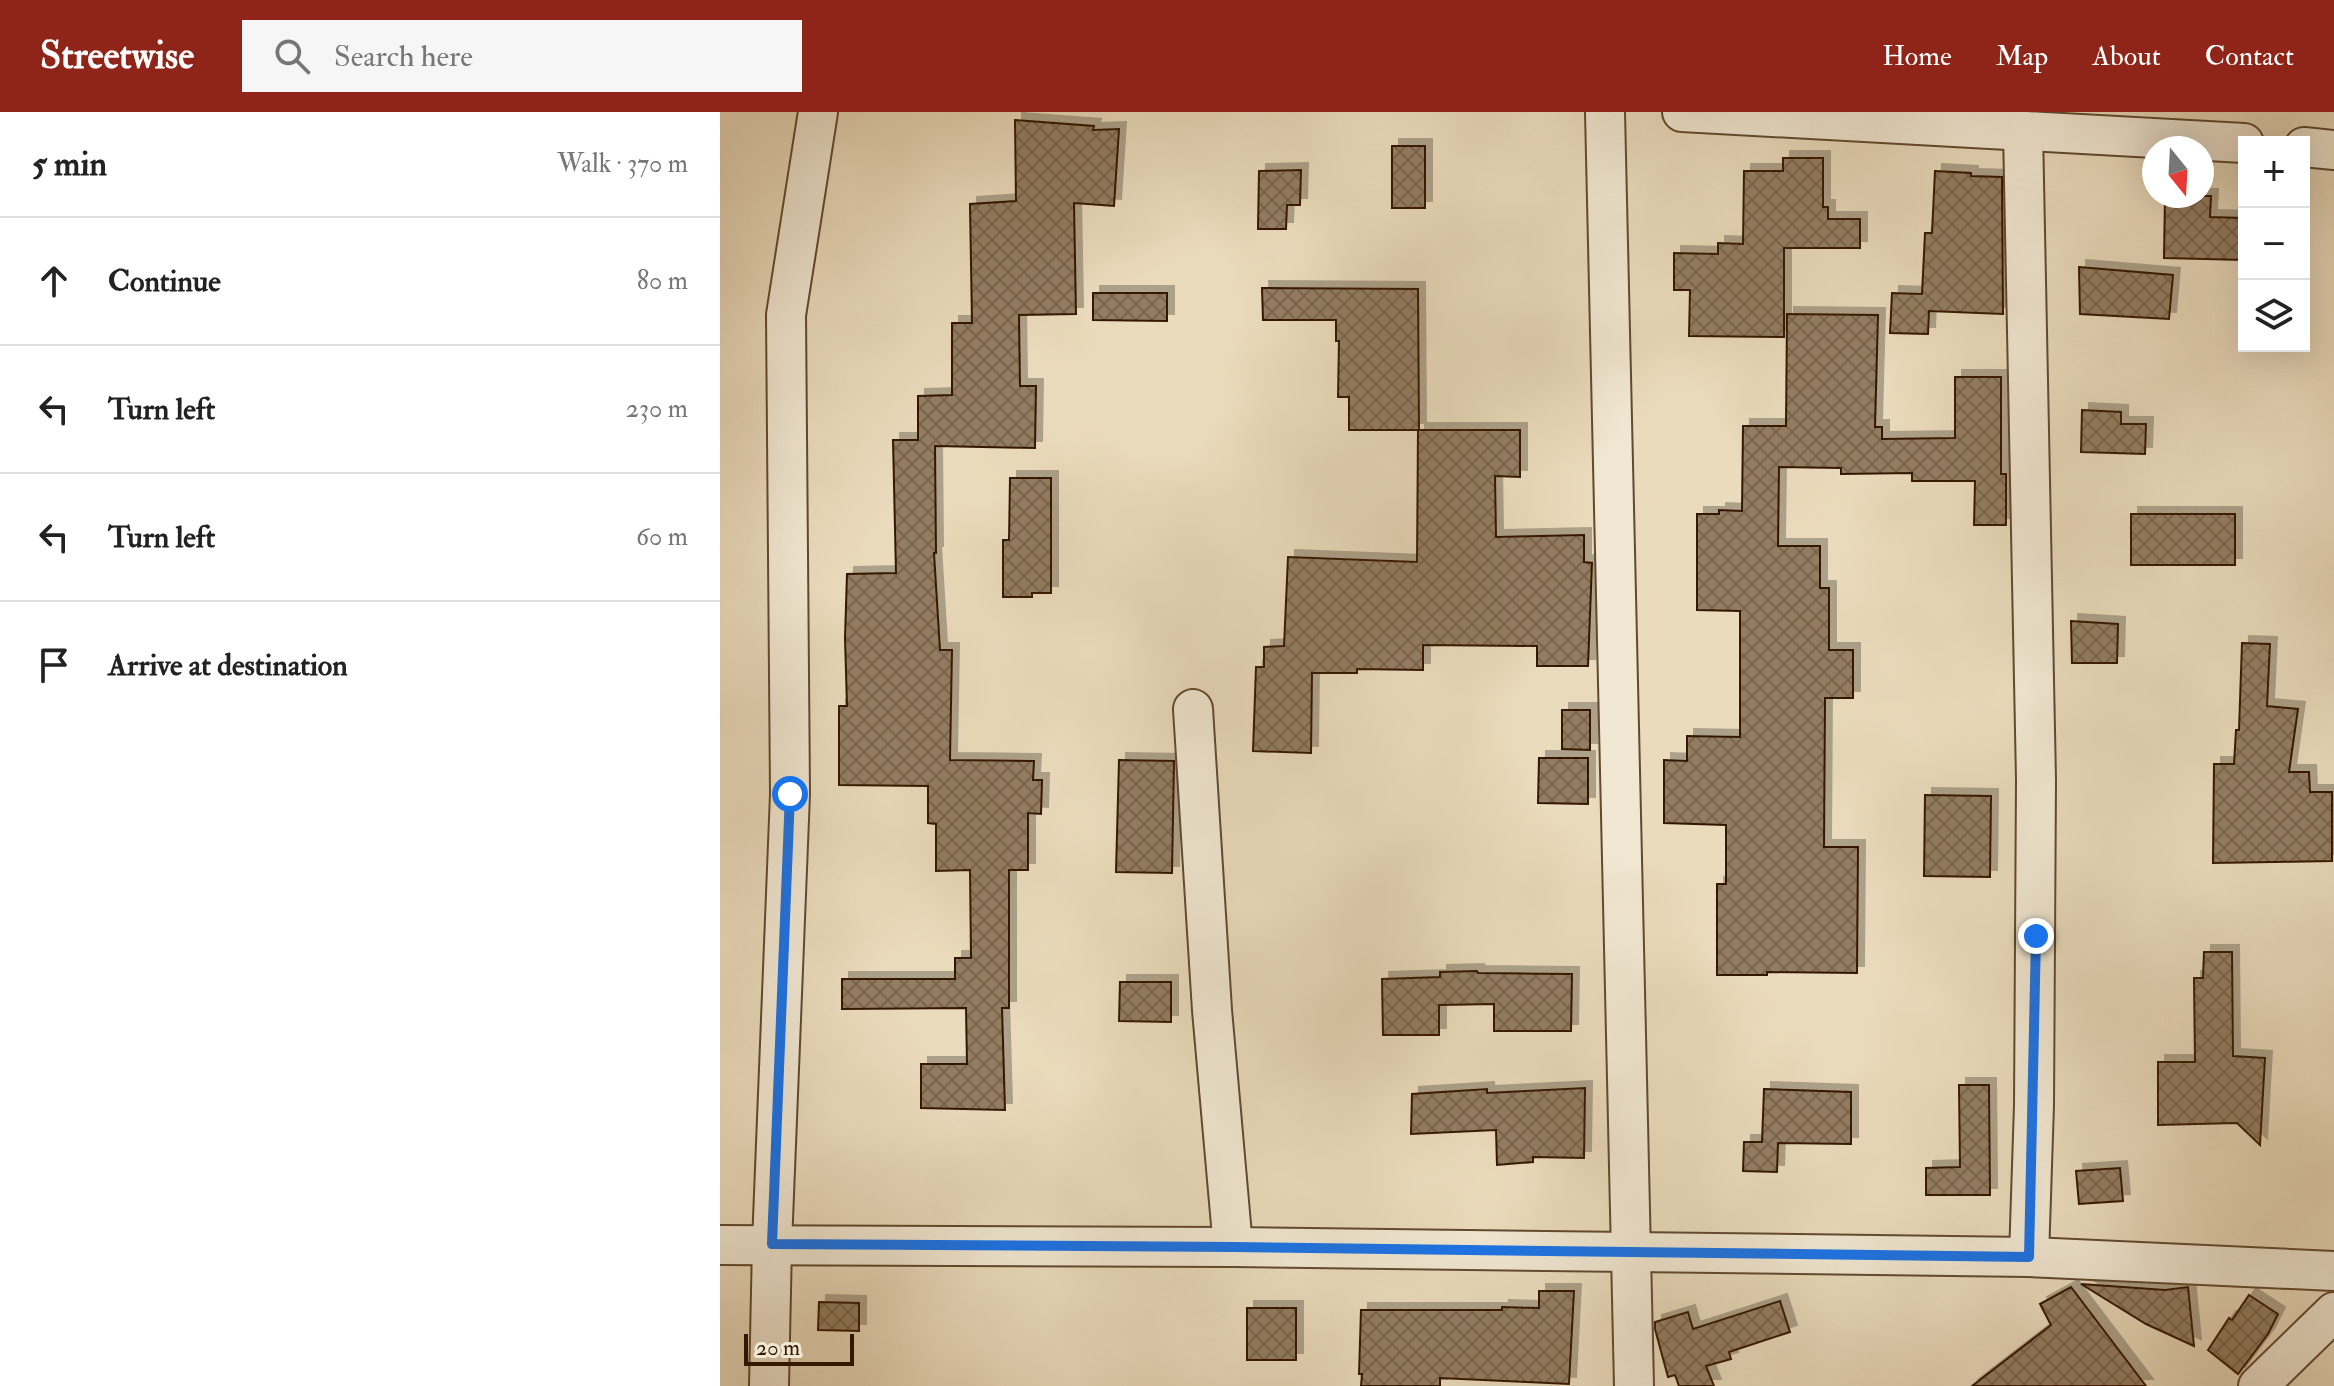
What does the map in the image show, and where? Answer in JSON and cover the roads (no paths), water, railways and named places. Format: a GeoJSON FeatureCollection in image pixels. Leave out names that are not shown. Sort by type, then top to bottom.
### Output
{"type":"FeatureCollection","features":[{"type":"Feature","properties":{"kind":"street"},"geometry":{"type":"LineString","coordinates":[[769,1386],[790,794],[786,315],[818,112]]}},
{"type":"Feature","properties":{"kind":"street"},"geometry":{"type":"LineString","coordinates":[[1605,112],[1634,1386]]}},
{"type":"Feature","properties":{"kind":"street"},"geometry":{"type":"LineString","coordinates":[[1682,112],[2238,143]]}},
{"type":"Feature","properties":{"kind":"street"},"geometry":{"type":"LineString","coordinates":[[2023,131],[2036,795],[2035,1043],[2029,1257]]}},
{"type":"Feature","properties":{"kind":"street"},"geometry":{"type":"LineString","coordinates":[[2310,148],[2334,150]]}},
{"type":"Feature","properties":{"kind":"street"},"geometry":{"type":"LineString","coordinates":[[1193,709],[1212,1010],[1233,1247]]}},
{"type":"Feature","properties":{"kind":"street"},"geometry":{"type":"LineString","coordinates":[[720,1245],[1233,1247],[2029,1257],[2334,1271]]}},
{"type":"Feature","properties":{"kind":"street"},"geometry":{"type":"LineString","coordinates":[[2258,1386],[2334,1312]]}}]}
